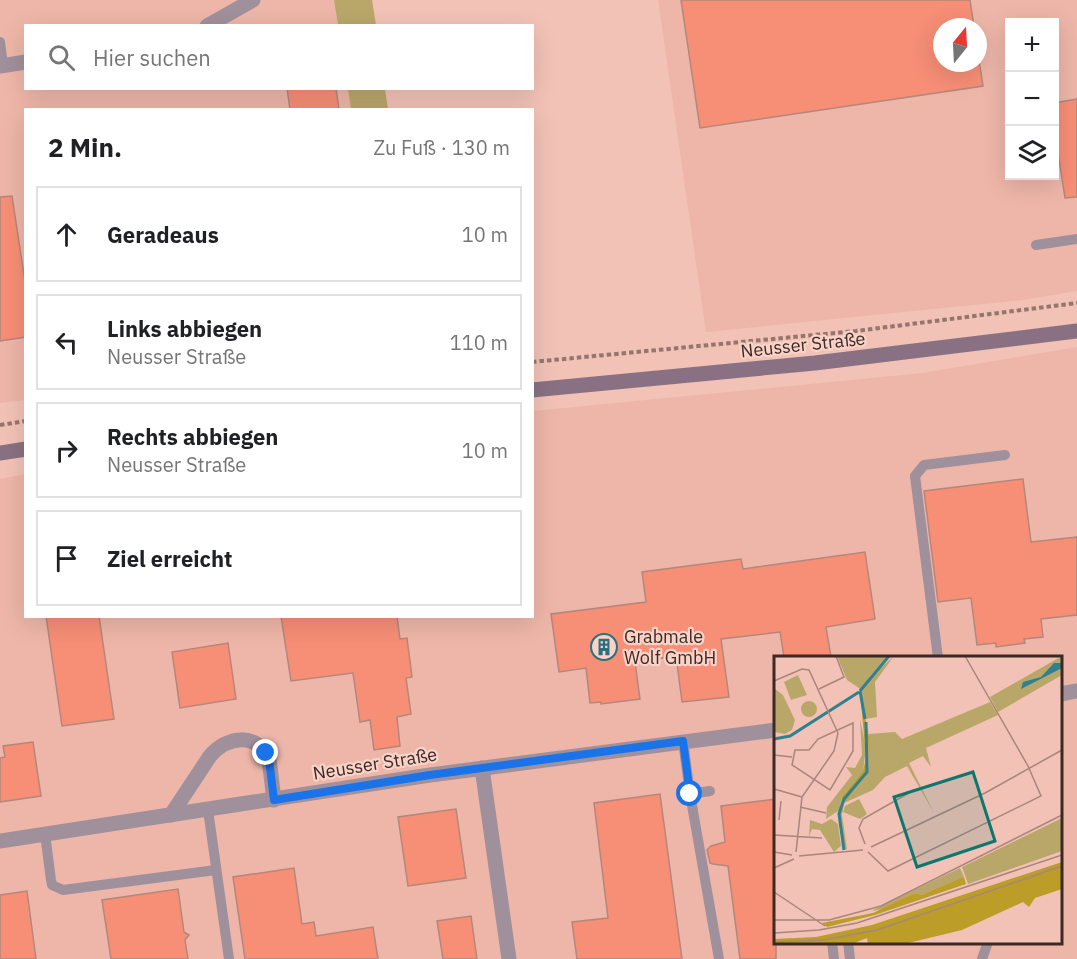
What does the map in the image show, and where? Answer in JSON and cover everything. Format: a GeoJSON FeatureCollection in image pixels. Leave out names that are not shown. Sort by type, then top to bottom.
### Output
{"type":"FeatureCollection","features":[{"type":"Feature","properties":{"kind":"main road","name":"Neusser Straße"},"geometry":{"type":"LineString","coordinates":[[534,390],[815,363],[1077,331]]}},
{"type":"Feature","properties":{"kind":"main road"},"geometry":{"type":"LineString","coordinates":[[0,453],[24,449]]}},
{"type":"Feature","properties":{"kind":"street"},"geometry":{"type":"LineString","coordinates":[[211,24],[253,0]]}},
{"type":"Feature","properties":{"kind":"street"},"geometry":{"type":"LineString","coordinates":[[2,65],[24,62]]}},
{"type":"Feature","properties":{"kind":"street"},"geometry":{"type":"LineString","coordinates":[[1062,694],[1077,692]]}},
{"type":"Feature","properties":{"kind":"street","name":"Neusser Straße"},"geometry":{"type":"LineString","coordinates":[[0,841],[482,768],[774,730]]}},
{"type":"Feature","properties":{"kind":"street"},"geometry":{"type":"LineString","coordinates":[[171,815],[216,748],[232,740],[241,739],[263,748],[269,759],[274,800]]}},
{"type":"Feature","properties":{"kind":"street"},"geometry":{"type":"LineString","coordinates":[[482,768],[508,959]]}},
{"type":"Feature","properties":{"kind":"lane"},"geometry":{"type":"LineString","coordinates":[[0,42],[2,65]]}},
{"type":"Feature","properties":{"kind":"lane"},"geometry":{"type":"LineString","coordinates":[[1036,245],[1077,239]]}},
{"type":"Feature","properties":{"kind":"lane"},"geometry":{"type":"LineString","coordinates":[[938,656],[915,476],[924,465],[1005,455]]}},
{"type":"Feature","properties":{"kind":"lane"},"geometry":{"type":"LineString","coordinates":[[683,741],[719,959]]}},
{"type":"Feature","properties":{"kind":"lane"},"geometry":{"type":"LineString","coordinates":[[690,794],[710,791]]}},
{"type":"Feature","properties":{"kind":"lane"},"geometry":{"type":"LineString","coordinates":[[208,810],[229,959]]}},
{"type":"Feature","properties":{"kind":"lane"},"geometry":{"type":"LineString","coordinates":[[45,834],[52,885],[63,890],[216,870]]}},
{"type":"Feature","properties":{"kind":"lane"},"geometry":{"type":"LineString","coordinates":[[832,944],[834,959]]}},
{"type":"Feature","properties":{"kind":"lane"},"geometry":{"type":"LineString","coordinates":[[848,944],[850,959]]}},
{"type":"Feature","properties":{"kind":"lane"},"geometry":{"type":"LineString","coordinates":[[982,959],[987,944]]}},
{"type":"Feature","properties":{"kind":"path"},"geometry":{"type":"LineString","coordinates":[[534,362],[856,331],[1077,303]]}},
{"type":"Feature","properties":{"kind":"path"},"geometry":{"type":"LineString","coordinates":[[0,425],[24,421]]}},
{"type":"Feature","properties":{"kind":"shaded area"},"geometry":{"type":"Polygon","coordinates":[[[0,0],[334,0],[338,24],[24,24],[24,90],[348,90],[351,108],[24,108],[24,400],[0,403],[0,0]]]}},
{"type":"Feature","properties":{"kind":"shaded area"},"geometry":{"type":"Polygon","coordinates":[[[334,0],[372,0],[376,24],[338,24],[334,0]]]}},
{"type":"Feature","properties":{"kind":"shaded area"},"geometry":{"type":"Polygon","coordinates":[[[658,0],[1077,0],[1077,291],[1023,300],[706,332],[658,0]]]}},
{"type":"Feature","properties":{"kind":"shaded area"},"geometry":{"type":"Polygon","coordinates":[[[348,90],[385,90],[388,108],[351,108],[348,90]]]}},
{"type":"Feature","properties":{"kind":"shaded area"},"geometry":{"type":"Polygon","coordinates":[[[1077,347],[1077,959],[0,959],[0,479],[24,474],[24,618],[534,618],[534,411],[922,373],[1077,347]]]}},
{"type":"Feature","properties":{"kind":"building"},"geometry":{"type":"Polygon","coordinates":[[[681,0],[970,0],[973,18],[933,18],[933,72],[981,72],[983,86],[700,128],[681,0]]]}},
{"type":"Feature","properties":{"kind":"building"},"geometry":{"type":"Polygon","coordinates":[[[287,90],[336,90],[339,108],[290,108],[287,90]]]}},
{"type":"Feature","properties":{"kind":"building"},"geometry":{"type":"Polygon","coordinates":[[[1077,99],[1077,197],[1065,198],[1059,159],[1059,102],[1077,99]]]}},
{"type":"Feature","properties":{"kind":"building"},"geometry":{"type":"Polygon","coordinates":[[[12,196],[24,275],[24,337],[0,341],[0,197],[12,196]]]}},
{"type":"Feature","properties":{"kind":"building"},"geometry":{"type":"Polygon","coordinates":[[[1023,479],[1031,542],[1077,537],[1077,615],[1041,619],[1043,637],[1024,639],[1025,643],[996,647],[996,643],[977,645],[971,598],[938,602],[924,491],[1023,479]]]}},
{"type":"Feature","properties":{"kind":"building"},"geometry":{"type":"Polygon","coordinates":[[[865,552],[875,619],[826,627],[831,656],[784,656],[780,632],[721,639],[729,697],[682,702],[676,656],[635,662],[640,699],[601,704],[601,702],[590,703],[586,668],[559,672],[551,614],[646,602],[642,572],[741,559],[743,569],[865,552]]]}},
{"type":"Feature","properties":{"kind":"building"},"geometry":{"type":"Polygon","coordinates":[[[46,618],[99,618],[114,719],[62,726],[46,618]]]}},
{"type":"Feature","properties":{"kind":"building"},"geometry":{"type":"Polygon","coordinates":[[[281,618],[397,618],[400,639],[407,638],[412,677],[406,678],[411,714],[397,717],[400,746],[374,750],[370,720],[360,722],[353,673],[291,681],[281,618]]]}},
{"type":"Feature","properties":{"kind":"building"},"geometry":{"type":"Polygon","coordinates":[[[228,643],[236,699],[180,708],[172,652],[228,643]]]}},
{"type":"Feature","properties":{"kind":"building"},"geometry":{"type":"Polygon","coordinates":[[[33,742],[41,796],[0,802],[0,758],[5,757],[3,746],[33,742]]]}},
{"type":"Feature","properties":{"kind":"building"},"geometry":{"type":"Polygon","coordinates":[[[660,794],[682,959],[577,959],[572,922],[608,918],[594,803],[660,794]]]}},
{"type":"Feature","properties":{"kind":"building"},"geometry":{"type":"Polygon","coordinates":[[[774,799],[774,944],[776,944],[776,959],[740,959],[728,866],[710,863],[707,850],[711,846],[725,842],[721,806],[774,799]]]}},
{"type":"Feature","properties":{"kind":"building"},"geometry":{"type":"Polygon","coordinates":[[[456,809],[466,878],[408,886],[398,817],[456,809]]]}},
{"type":"Feature","properties":{"kind":"building"},"geometry":{"type":"Polygon","coordinates":[[[294,868],[302,924],[314,922],[316,936],[373,927],[378,959],[245,959],[233,877],[294,868]]]}},
{"type":"Feature","properties":{"kind":"building"},"geometry":{"type":"Polygon","coordinates":[[[178,889],[184,932],[189,935],[185,940],[188,959],[111,959],[102,900],[178,889]]]}},
{"type":"Feature","properties":{"kind":"building"},"geometry":{"type":"Polygon","coordinates":[[[27,891],[36,959],[0,959],[0,895],[27,891]]]}},
{"type":"Feature","properties":{"kind":"building"},"geometry":{"type":"Polygon","coordinates":[[[471,916],[477,959],[443,959],[437,921],[471,916]]]}},
{"type":"Feature","properties":{"kind":"place","name":"Grabmale Wolf GmbH"},"geometry":{"type":"Point","coordinates":[604,647]}},
{"type":"Feature","properties":{"kind":"route"},"geometry":{"type":"LineString","coordinates":[[266,753],[269,759],[274,800],[430,775],[683,741],[690,794]]}}]}
